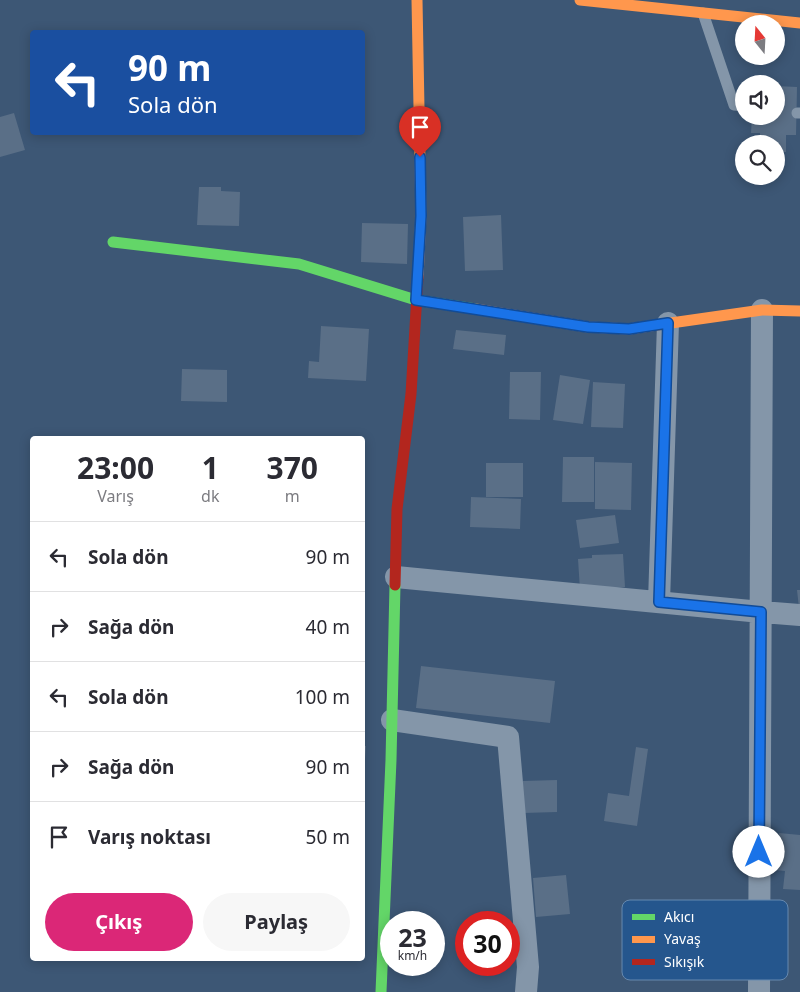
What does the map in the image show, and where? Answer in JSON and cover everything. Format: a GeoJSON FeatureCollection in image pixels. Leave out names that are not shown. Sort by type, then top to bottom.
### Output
{"type":"FeatureCollection","features":[{"type":"Feature","properties":{"kind":"main road"},"geometry":{"type":"LineString","coordinates":[[381,992],[392,720],[397,509],[411,394],[421,216],[417,0]]}},
{"type":"Feature","properties":{"kind":"main road"},"geometry":{"type":"LineString","coordinates":[[580,0],[699,8],[800,23]]}},
{"type":"Feature","properties":{"kind":"main road"},"geometry":{"type":"LineString","coordinates":[[113,242],[299,264],[416,300],[588,327],[629,329],[762,310],[800,311]]}},
{"type":"Feature","properties":{"kind":"street"},"geometry":{"type":"LineString","coordinates":[[759,900],[762,310]]}},
{"type":"Feature","properties":{"kind":"street"},"geometry":{"type":"LineString","coordinates":[[659,602],[668,323]]}},
{"type":"Feature","properties":{"kind":"street"},"geometry":{"type":"LineString","coordinates":[[396,577],[800,615]]}},
{"type":"Feature","properties":{"kind":"street"},"geometry":{"type":"LineString","coordinates":[[392,720],[508,737],[528,966],[526,992]]}},
{"type":"Feature","properties":{"kind":"lane"},"geometry":{"type":"LineString","coordinates":[[699,8],[735,105]]}},
{"type":"Feature","properties":{"kind":"building"},"geometry":{"type":"Polygon","coordinates":[[[785,86],[797,87],[796,135],[786,135],[786,152],[785,135],[751,133],[751,125],[785,125],[785,86]]]}},
{"type":"Feature","properties":{"kind":"building"},"geometry":{"type":"Polygon","coordinates":[[[14,113],[25,150],[0,157],[0,117],[14,113]]]}},
{"type":"Feature","properties":{"kind":"building"},"geometry":{"type":"Polygon","coordinates":[[[199,187],[221,187],[221,191],[240,192],[239,226],[197,225],[199,187]]]}},
{"type":"Feature","properties":{"kind":"building"},"geometry":{"type":"Polygon","coordinates":[[[501,215],[503,270],[465,271],[463,217],[501,215]]]}},
{"type":"Feature","properties":{"kind":"building"},"geometry":{"type":"Polygon","coordinates":[[[362,223],[408,224],[407,264],[361,262],[362,223]]]}},
{"type":"Feature","properties":{"kind":"building"},"geometry":{"type":"Polygon","coordinates":[[[321,326],[369,329],[366,381],[308,378],[309,361],[319,362],[321,326]]]}},
{"type":"Feature","properties":{"kind":"building"},"geometry":{"type":"Polygon","coordinates":[[[456,330],[506,335],[504,355],[453,349],[456,330]]]}},
{"type":"Feature","properties":{"kind":"building"},"geometry":{"type":"Polygon","coordinates":[[[182,369],[227,370],[227,402],[181,401],[182,369]]]}},
{"type":"Feature","properties":{"kind":"building"},"geometry":{"type":"Polygon","coordinates":[[[510,372],[541,372],[540,420],[509,419],[510,372]]]}},
{"type":"Feature","properties":{"kind":"building"},"geometry":{"type":"Polygon","coordinates":[[[560,375],[590,380],[583,424],[553,420],[560,375]]]}},
{"type":"Feature","properties":{"kind":"building"},"geometry":{"type":"Polygon","coordinates":[[[593,382],[625,384],[623,428],[591,427],[593,382]]]}},
{"type":"Feature","properties":{"kind":"building"},"geometry":{"type":"Polygon","coordinates":[[[563,457],[594,457],[594,502],[562,502],[563,457]]]}},
{"type":"Feature","properties":{"kind":"building"},"geometry":{"type":"Polygon","coordinates":[[[595,462],[632,463],[631,510],[595,509],[595,462]]]}},
{"type":"Feature","properties":{"kind":"building"},"geometry":{"type":"Polygon","coordinates":[[[486,463],[523,463],[523,497],[486,497],[486,463]]]}},
{"type":"Feature","properties":{"kind":"building"},"geometry":{"type":"Polygon","coordinates":[[[471,497],[521,499],[520,529],[470,527],[471,497]]]}},
{"type":"Feature","properties":{"kind":"building"},"geometry":{"type":"Polygon","coordinates":[[[615,515],[619,543],[580,548],[576,520],[615,515]]]}},
{"type":"Feature","properties":{"kind":"building"},"geometry":{"type":"Polygon","coordinates":[[[623,554],[625,587],[580,590],[578,559],[592,558],[592,555],[623,554]]]}},
{"type":"Feature","properties":{"kind":"building"},"geometry":{"type":"Polygon","coordinates":[[[797,590],[800,590],[800,608],[799,608],[797,590]]]}},
{"type":"Feature","properties":{"kind":"building"},"geometry":{"type":"Polygon","coordinates":[[[421,666],[555,681],[550,723],[416,708],[421,666]]]}},
{"type":"Feature","properties":{"kind":"building"},"geometry":{"type":"Polygon","coordinates":[[[636,747],[648,749],[637,826],[604,821],[608,793],[629,796],[636,747]]]}},
{"type":"Feature","properties":{"kind":"building"},"geometry":{"type":"Polygon","coordinates":[[[557,780],[557,812],[523,813],[523,781],[557,780]]]}},
{"type":"Feature","properties":{"kind":"building"},"geometry":{"type":"Polygon","coordinates":[[[779,833],[800,835],[800,890],[783,889],[785,871],[774,870],[779,833]]]}},
{"type":"Feature","properties":{"kind":"building"},"geometry":{"type":"Polygon","coordinates":[[[566,875],[570,914],[536,917],[533,878],[566,875]]]}},
{"type":"Feature","properties":{"kind":"traffic: fast"},"geometry":{"type":"LineString","coordinates":[[113,242],[299,264],[416,300],[476,309]]}},
{"type":"Feature","properties":{"kind":"traffic: fast"},"geometry":{"type":"LineString","coordinates":[[381,992],[391,760],[395,585]]}},
{"type":"Feature","properties":{"kind":"traffic: slow"},"geometry":{"type":"LineString","coordinates":[[417,0],[421,216],[418,277]]}},
{"type":"Feature","properties":{"kind":"traffic: slow"},"geometry":{"type":"LineString","coordinates":[[580,0],[800,23]]}},
{"type":"Feature","properties":{"kind":"traffic: slow"},"geometry":{"type":"LineString","coordinates":[[476,309],[588,327],[629,329],[762,310],[800,311]]}},
{"type":"Feature","properties":{"kind":"traffic: jam"},"geometry":{"type":"LineString","coordinates":[[395,585],[397,509],[411,394],[418,277]]}},
{"type":"Feature","properties":{"kind":"route"},"geometry":{"type":"LineString","coordinates":[[420,157],[421,216],[416,300],[588,327],[629,329],[668,323],[659,602],[761,612],[759,852]]}}]}
